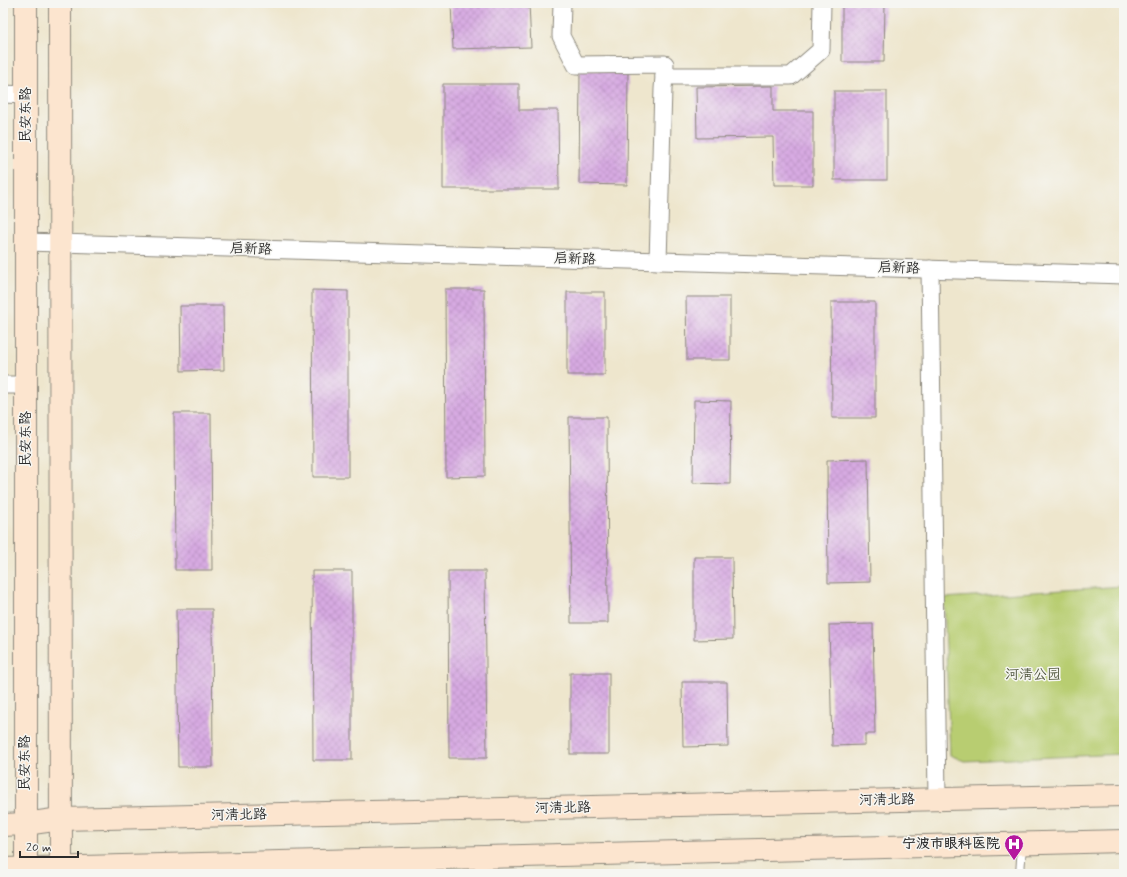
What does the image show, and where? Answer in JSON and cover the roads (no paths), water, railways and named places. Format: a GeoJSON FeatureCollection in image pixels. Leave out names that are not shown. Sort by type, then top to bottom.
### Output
{"type":"FeatureCollection","features":[{"type":"Feature","properties":{"kind":"main road","name":"民安东路"},"geometry":{"type":"LineString","coordinates":[[26,3],[26,871]]}},
{"type":"Feature","properties":{"kind":"main road"},"geometry":{"type":"LineString","coordinates":[[60,3],[61,871]]}},
{"type":"Feature","properties":{"kind":"main road","name":"河清北路"},"geometry":{"type":"LineString","coordinates":[[3,825],[25,824],[61,819],[1124,795]]}},
{"type":"Feature","properties":{"kind":"main road"},"geometry":{"type":"LineString","coordinates":[[3,869],[26,871],[61,871],[1124,841]]}},
{"type":"Feature","properties":{"kind":"street"},"geometry":{"type":"LineString","coordinates":[[562,3],[561,36],[576,65],[665,64],[658,261]]}},
{"type":"Feature","properties":{"kind":"street"},"geometry":{"type":"LineString","coordinates":[[664,76],[791,76],[821,50],[822,3]]}},
{"type":"Feature","properties":{"kind":"street"},"geometry":{"type":"LineString","coordinates":[[3,94],[26,94]]}},
{"type":"Feature","properties":{"kind":"street","name":"启新路"},"geometry":{"type":"LineString","coordinates":[[26,242],[1124,275]]}},
{"type":"Feature","properties":{"kind":"street"},"geometry":{"type":"LineString","coordinates":[[930,269],[937,799]]}},
{"type":"Feature","properties":{"kind":"street"},"geometry":{"type":"LineString","coordinates":[[3,385],[26,385]]}},
{"type":"Feature","properties":{"kind":"lane"},"geometry":{"type":"LineString","coordinates":[[1020,874],[1022,843]]}},
{"type":"Feature","properties":{"kind":"place","name":"宁波市眼科医院"},"geometry":{"type":"Point","coordinates":[1014,861]}},
{"type":"Feature","properties":{"kind":"park label","name":"河清公园"},"geometry":{"type":"Point","coordinates":[1033,675]}}]}
